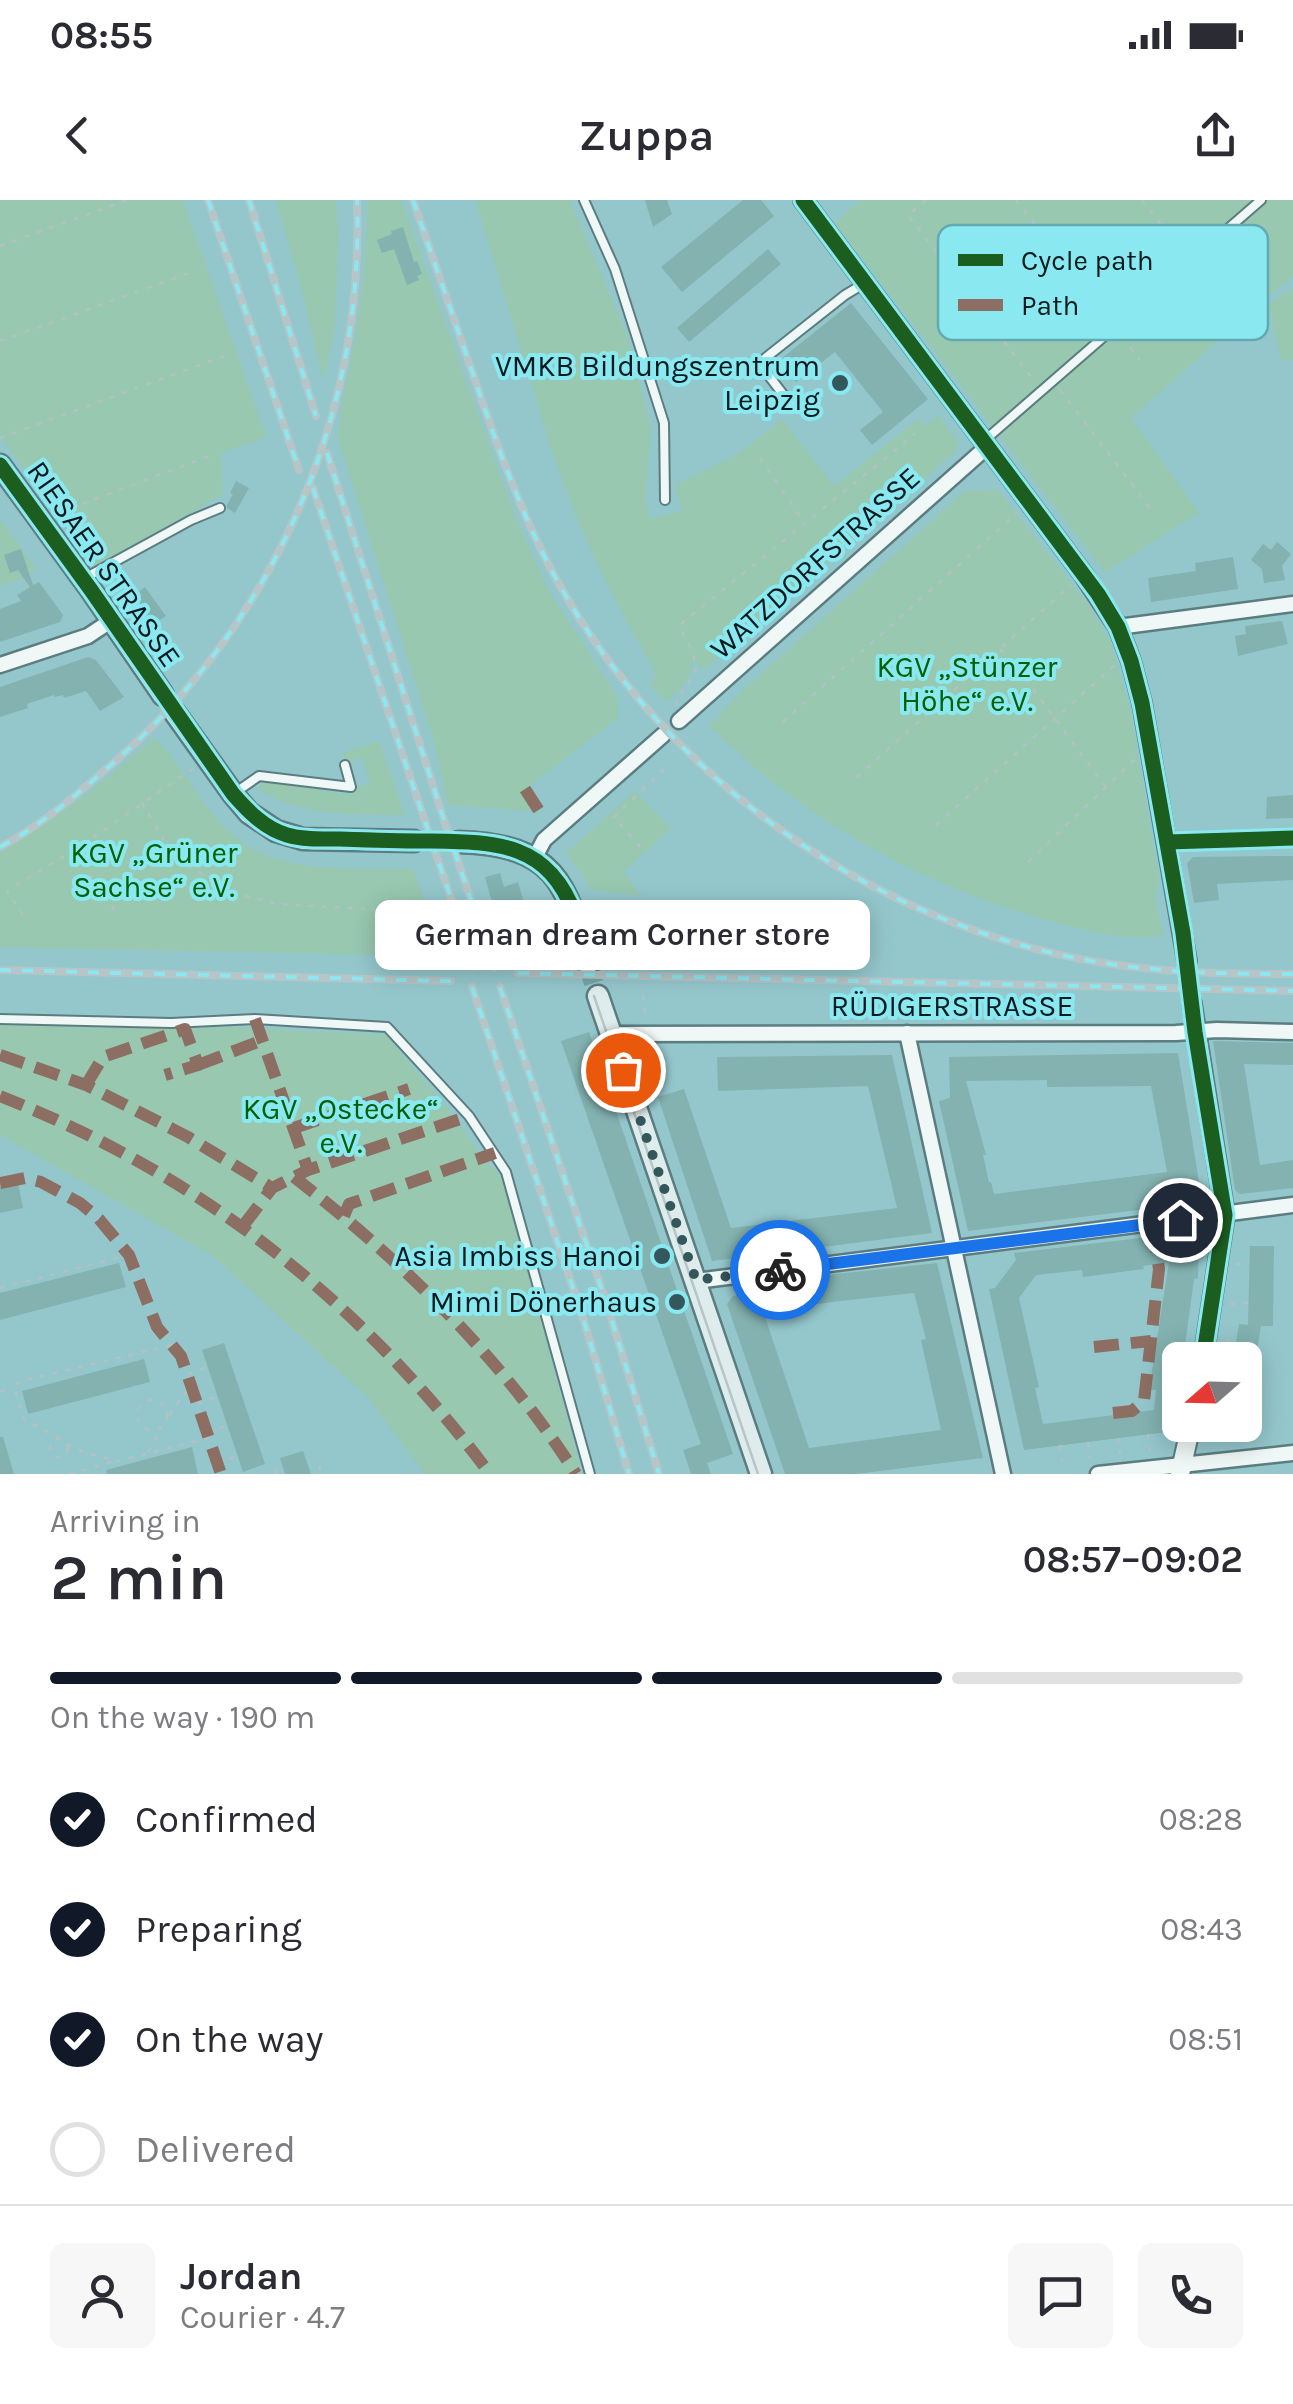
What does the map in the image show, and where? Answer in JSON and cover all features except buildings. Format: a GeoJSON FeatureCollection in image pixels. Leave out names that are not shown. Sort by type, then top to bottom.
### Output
{"type":"FeatureCollection","features":[{"type":"Feature","properties":{"kind":"main road","name":"RIESAER STRASSE"},"geometry":{"type":"LineString","coordinates":[[0,465],[162,695]]}},
{"type":"Feature","properties":{"kind":"main road","name":"RIESAER STRASSE"},"geometry":{"type":"LineString","coordinates":[[176,713],[233,794],[249,812],[276,831],[303,838],[414,841]]}},
{"type":"Feature","properties":{"kind":"main road"},"geometry":{"type":"LineString","coordinates":[[459,842],[503,845],[534,859],[553,876],[571,902],[588,964]]}},
{"type":"Feature","properties":{"kind":"main road"},"geometry":{"type":"LineString","coordinates":[[598,996],[761,1474]]}},
{"type":"Feature","properties":{"kind":"street"},"geometry":{"type":"LineString","coordinates":[[803,200],[1098,594],[1118,628],[1142,702],[1186,961]]}},
{"type":"Feature","properties":{"kind":"street","name":"WATZDORFSTRASSE"},"geometry":{"type":"LineString","coordinates":[[679,721],[986,444]]}},
{"type":"Feature","properties":{"kind":"street"},"geometry":{"type":"LineString","coordinates":[[1118,628],[1293,604]]}},
{"type":"Feature","properties":{"kind":"street"},"geometry":{"type":"LineString","coordinates":[[0,665],[88,636],[112,620]]}},
{"type":"Feature","properties":{"kind":"street"},"geometry":{"type":"LineString","coordinates":[[534,859],[544,840],[663,735]]}},
{"type":"Feature","properties":{"kind":"street"},"geometry":{"type":"LineString","coordinates":[[1167,842],[1293,838]]}},
{"type":"Feature","properties":{"kind":"street"},"geometry":{"type":"LineString","coordinates":[[1192,1004],[1225,1215],[1205,1342]]}},
{"type":"Feature","properties":{"kind":"street","name":"RÜDIGERSTRASSE"},"geometry":{"type":"LineString","coordinates":[[611,1034],[1293,1032]]}},
{"type":"Feature","properties":{"kind":"street"},"geometry":{"type":"LineString","coordinates":[[907,1034],[1003,1474]]}},
{"type":"Feature","properties":{"kind":"street"},"geometry":{"type":"LineString","coordinates":[[696,1280],[1293,1206]]}},
{"type":"Feature","properties":{"kind":"street"},"geometry":{"type":"LineString","coordinates":[[1182,1469],[1188,1442]]}},
{"type":"Feature","properties":{"kind":"street"},"geometry":{"type":"LineString","coordinates":[[1098,1474],[1182,1469],[1293,1454]]}},
{"type":"Feature","properties":{"kind":"lane"},"geometry":{"type":"LineString","coordinates":[[584,200],[615,269],[664,424],[665,500]]}},
{"type":"Feature","properties":{"kind":"lane"},"geometry":{"type":"LineString","coordinates":[[1232,225],[1261,200]]}},
{"type":"Feature","properties":{"kind":"lane"},"geometry":{"type":"LineString","coordinates":[[792,406],[759,363],[866,283]]}},
{"type":"Feature","properties":{"kind":"lane"},"geometry":{"type":"LineString","coordinates":[[986,444],[1101,340]]}},
{"type":"Feature","properties":{"kind":"lane"},"geometry":{"type":"LineString","coordinates":[[83,579],[190,520],[220,508]]}},
{"type":"Feature","properties":{"kind":"lane"},"geometry":{"type":"LineString","coordinates":[[233,794],[259,776],[351,788],[345,766]]}},
{"type":"Feature","properties":{"kind":"lane"},"geometry":{"type":"LineString","coordinates":[[0,1019],[170,1023],[255,1019],[387,1027],[469,1116],[506,1172],[590,1474]]}},
{"type":"Feature","properties":{"kind":"path"},"geometry":{"type":"LineString","coordinates":[[0,246],[128,200]]}},
{"type":"Feature","properties":{"kind":"path"},"geometry":{"type":"LineString","coordinates":[[926,200],[908,215],[938,254]]}},
{"type":"Feature","properties":{"kind":"path"},"geometry":{"type":"LineString","coordinates":[[1016,200],[1035,225]]}},
{"type":"Feature","properties":{"kind":"path"},"geometry":{"type":"LineString","coordinates":[[1142,200],[1161,225]]}},
{"type":"Feature","properties":{"kind":"path"},"geometry":{"type":"LineString","coordinates":[[1239,219],[1244,225]]}},
{"type":"Feature","properties":{"kind":"path"},"geometry":{"type":"LineString","coordinates":[[0,340],[192,272]]}},
{"type":"Feature","properties":{"kind":"path"},"geometry":{"type":"LineString","coordinates":[[1003,340],[1042,391]]}},
{"type":"Feature","properties":{"kind":"path"},"geometry":{"type":"LineString","coordinates":[[1124,340],[1140,360]]}},
{"type":"Feature","properties":{"kind":"path"},"geometry":{"type":"LineString","coordinates":[[0,438],[227,355]]}},
{"type":"Feature","properties":{"kind":"path"},"geometry":{"type":"LineString","coordinates":[[1053,381],[1150,508]]}},
{"type":"Feature","properties":{"kind":"path"},"geometry":{"type":"LineString","coordinates":[[679,721],[675,704],[696,672],[694,652],[681,624],[915,434]]}},
{"type":"Feature","properties":{"kind":"path"},"geometry":{"type":"LineString","coordinates":[[56,514],[215,454]]}},
{"type":"Feature","properties":{"kind":"path"},"geometry":{"type":"LineString","coordinates":[[760,458],[805,524]]}},
{"type":"Feature","properties":{"kind":"path"},"geometry":{"type":"LineString","coordinates":[[783,722],[1029,502]]}},
{"type":"Feature","properties":{"kind":"path"},"geometry":{"type":"LineString","coordinates":[[857,777],[1083,574]]}},
{"type":"Feature","properties":{"kind":"path"},"geometry":{"type":"LineString","coordinates":[[1000,649],[1106,787]]}},
{"type":"Feature","properties":{"kind":"path"},"geometry":{"type":"LineString","coordinates":[[936,825],[1128,653]]}},
{"type":"Feature","properties":{"kind":"path"},"geometry":{"type":"LineString","coordinates":[[1028,862],[1150,744]]}},
{"type":"Feature","properties":{"kind":"path"},"geometry":{"type":"LineString","coordinates":[[640,846],[614,817],[663,770],[645,751]]}},
{"type":"Feature","properties":{"kind":"path"},"geometry":{"type":"LineString","coordinates":[[23,916],[7,891],[76,849],[184,774]]}},
{"type":"Feature","properties":{"kind":"path"},"geometry":{"type":"LineString","coordinates":[[142,803],[179,860],[206,878],[246,896],[278,904],[401,911]]}},
{"type":"Feature","properties":{"kind":"path"},"geometry":{"type":"LineString","coordinates":[[76,849],[118,915]]}},
{"type":"Feature","properties":{"kind":"path"},"geometry":{"type":"LineString","coordinates":[[643,996],[646,1020]]}},
{"type":"Feature","properties":{"kind":"path"},"geometry":{"type":"LineString","coordinates":[[0,1288],[129,1255]]}},
{"type":"Feature","properties":{"kind":"path"},"geometry":{"type":"LineString","coordinates":[[1235,1264],[1249,1264]]}},
{"type":"Feature","properties":{"kind":"path"},"geometry":{"type":"LineString","coordinates":[[1230,1304],[1248,1303]]}},
{"type":"Feature","properties":{"kind":"path"},"geometry":{"type":"LineString","coordinates":[[1225,1340],[1236,1342]]}},
{"type":"Feature","properties":{"kind":"path"},"geometry":{"type":"LineString","coordinates":[[0,1392],[20,1381],[172,1345]]}},
{"type":"Feature","properties":{"kind":"path"},"geometry":{"type":"LineString","coordinates":[[188,1374],[208,1368]]}},
{"type":"Feature","properties":{"kind":"path"},"geometry":{"type":"LineString","coordinates":[[144,1456],[192,1384]]}},
{"type":"Feature","properties":{"kind":"path"},"geometry":{"type":"LineString","coordinates":[[14,1386],[23,1418],[85,1453],[116,1463]]}},
{"type":"Feature","properties":{"kind":"path"},"geometry":{"type":"LineString","coordinates":[[198,1404],[218,1396]]}},
{"type":"Feature","properties":{"kind":"path"},"geometry":{"type":"LineString","coordinates":[[162,1426],[152,1430],[142,1426],[137,1414],[140,1405],[148,1400],[158,1401],[166,1408],[167,1418]]}},
{"type":"Feature","properties":{"kind":"path"},"geometry":{"type":"LineString","coordinates":[[69,1474],[175,1449],[228,1426]]}},
{"type":"Feature","properties":{"kind":"path"},"geometry":{"type":"LineString","coordinates":[[1148,1434],[1150,1451]]}},
{"type":"Feature","properties":{"kind":"path"},"geometry":{"type":"LineString","coordinates":[[1118,1438],[1120,1454]]}},
{"type":"Feature","properties":{"kind":"path"},"geometry":{"type":"LineString","coordinates":[[60,1439],[50,1444],[53,1456],[64,1455],[67,1444]]}},
{"type":"Feature","properties":{"kind":"path"},"geometry":{"type":"LineString","coordinates":[[1088,1442],[1090,1458]]}},
{"type":"Feature","properties":{"kind":"path"},"geometry":{"type":"LineString","coordinates":[[1060,1445],[1062,1461]]}},
{"type":"Feature","properties":{"kind":"path"},"geometry":{"type":"LineString","coordinates":[[217,1463],[238,1456]]}},
{"type":"Feature","properties":{"kind":"path"},"geometry":{"type":"LineString","coordinates":[[319,1466],[322,1474]]}},
{"type":"Feature","properties":{"kind":"green space"},"geometry":{"type":"Polygon","coordinates":[[[0,200],[183,200],[266,437],[221,453],[223,494],[94,569],[0,435],[0,200]]]}},
{"type":"Feature","properties":{"kind":"green space"},"geometry":{"type":"Polygon","coordinates":[[[276,200],[336,200],[335,326],[323,381],[303,294],[276,200]]]}},
{"type":"Feature","properties":{"kind":"green space"},"geometry":{"type":"Polygon","coordinates":[[[367,200],[401,200],[516,519],[550,593],[617,696],[618,718],[524,790],[530,811],[448,805],[434,742],[337,435],[359,309],[367,200]]]}},
{"type":"Feature","properties":{"kind":"green space"},"geometry":{"type":"Polygon","coordinates":[[[475,200],[570,200],[627,336],[651,427],[645,500],[651,519],[682,511],[675,485],[738,454],[782,419],[834,486],[919,418],[925,426],[938,415],[959,443],[956,451],[704,670],[693,660],[687,679],[665,702],[650,684],[656,674],[605,581],[575,514],[475,200]]]}},
{"type":"Feature","properties":{"kind":"green space"},"geometry":{"type":"Polygon","coordinates":[[[861,200],[1293,200],[1293,275],[1268,297],[1268,225],[938,225],[938,340],[1219,340],[1131,418],[1199,513],[1105,572],[835,223],[861,200]]]}},
{"type":"Feature","properties":{"kind":"green space"},"geometry":{"type":"Polygon","coordinates":[[[1293,289],[1293,359],[1282,362],[1268,304],[1293,289]]]}},
{"type":"Feature","properties":{"kind":"green space","name":"KGV „Stünzer Höhe“ e.V."},"geometry":{"type":"Polygon","coordinates":[[[997,489],[1088,604],[1111,644],[1130,710],[1159,879],[1155,897],[1163,936],[1123,936],[1084,930],[1018,912],[941,883],[868,846],[799,802],[709,726],[739,694],[964,492],[997,489]]]}},
{"type":"Feature","properties":{"kind":"green space"},"geometry":{"type":"Polygon","coordinates":[[[0,520],[36,568],[24,578],[0,586],[0,520]]]}},
{"type":"Feature","properties":{"kind":"green space","name":"KGV „Grüner Sachse“ e.V."},"geometry":{"type":"Polygon","coordinates":[[[154,737],[221,824],[262,853],[311,866],[413,869],[444,956],[0,947],[0,853],[80,799],[154,737]]]}},
{"type":"Feature","properties":{"kind":"green space"},"geometry":{"type":"Polygon","coordinates":[[[379,741],[405,816],[310,809],[274,798],[257,788],[268,782],[352,795],[355,788],[370,783],[362,757],[347,762],[342,753],[379,741]]]}},
{"type":"Feature","properties":{"kind":"green space"},"geometry":{"type":"Polygon","coordinates":[[[635,791],[671,828],[623,872],[642,896],[590,889],[566,853],[635,791]]]}},
{"type":"Feature","properties":{"kind":"green space","name":"KGV „Ostecke“ e.V."},"geometry":{"type":"Polygon","coordinates":[[[0,1024],[171,1028],[200,1025],[386,1035],[457,1120],[482,1158],[502,1177],[582,1474],[425,1474],[368,1398],[213,1256],[0,1135],[0,1024]]]}},
{"type":"Feature","properties":{"kind":"tunnel"},"geometry":{"type":"LineString","coordinates":[[414,841],[459,842]]}},
{"type":"Feature","properties":{"kind":"tunnel"},"geometry":{"type":"LineString","coordinates":[[1187,961],[1192,1004]]}},
{"type":"Feature","properties":{"kind":"tunnel"},"geometry":{"type":"LineString","coordinates":[[588,964],[598,996]]}},
{"type":"Feature","properties":{"kind":"tram line"},"geometry":{"type":"LineString","coordinates":[[0,457],[166,692]]}},
{"type":"Feature","properties":{"kind":"tram line"},"geometry":{"type":"LineString","coordinates":[[173,716],[235,803],[267,830],[308,843],[416,845]]}},
{"type":"Feature","properties":{"kind":"tram line"},"geometry":{"type":"LineString","coordinates":[[458,837],[512,845],[555,871],[575,903],[592,965]]}},
{"type":"Feature","properties":{"kind":"tram line"},"geometry":{"type":"LineString","coordinates":[[594,996],[758,1474]]}},
{"type":"Feature","properties":{"kind":"railway"},"geometry":{"type":"LineString","coordinates":[[208,200],[299,470]]}},
{"type":"Feature","properties":{"kind":"railway"},"geometry":{"type":"LineString","coordinates":[[249,200],[316,416]]}},
{"type":"Feature","properties":{"kind":"railway"},"geometry":{"type":"LineString","coordinates":[[0,847],[63,805],[159,720],[212,658],[257,590],[295,518],[324,443],[344,364],[355,283],[357,200]]}},
{"type":"Feature","properties":{"kind":"railway"},"geometry":{"type":"LineString","coordinates":[[413,200],[503,459],[554,575],[600,649],[654,717],[716,778],[784,832],[858,878],[937,916],[1019,944],[1151,969],[1293,974]]}},
{"type":"Feature","properties":{"kind":"railway"},"geometry":{"type":"LineString","coordinates":[[327,453],[494,968]]}},
{"type":"Feature","properties":{"kind":"railway"},"geometry":{"type":"LineString","coordinates":[[313,488],[474,967]]}},
{"type":"Feature","properties":{"kind":"railway"},"geometry":{"type":"LineString","coordinates":[[0,970],[451,981]]}},
{"type":"Feature","properties":{"kind":"railway"},"geometry":{"type":"LineString","coordinates":[[518,973],[1293,991]]}},
{"type":"Feature","properties":{"kind":"railway"},"geometry":{"type":"LineString","coordinates":[[472,987],[584,1321],[629,1474]]}},
{"type":"Feature","properties":{"kind":"railway"},"geometry":{"type":"LineString","coordinates":[[500,987],[609,1311],[659,1474]]}},
{"type":"Feature","properties":{"kind":"marked path"},"geometry":{"type":"LineString","coordinates":[[525,789],[543,817]]}},
{"type":"Feature","properties":{"kind":"marked path"},"geometry":{"type":"LineString","coordinates":[[255,1019],[308,1170]]}},
{"type":"Feature","properties":{"kind":"marked path"},"geometry":{"type":"LineString","coordinates":[[86,1085],[103,1057],[185,1029],[198,1065],[165,1075]]}},
{"type":"Feature","properties":{"kind":"marked path"},"geometry":{"type":"LineString","coordinates":[[198,1065],[263,1040]]}},
{"type":"Feature","properties":{"kind":"marked path"},"geometry":{"type":"LineString","coordinates":[[0,1055],[86,1085],[188,1137],[272,1188]]}},
{"type":"Feature","properties":{"kind":"marked path"},"geometry":{"type":"LineString","coordinates":[[294,1128],[409,1089]]}},
{"type":"Feature","properties":{"kind":"marked path"},"geometry":{"type":"LineString","coordinates":[[0,1096],[144,1164],[272,1250],[387,1353],[490,1474]]}},
{"type":"Feature","properties":{"kind":"marked path"},"geometry":{"type":"LineString","coordinates":[[243,1226],[272,1188],[308,1170],[469,1116]]}},
{"type":"Feature","properties":{"kind":"marked path"},"geometry":{"type":"LineString","coordinates":[[344,1216],[349,1204],[495,1153]]}},
{"type":"Feature","properties":{"kind":"marked path"},"geometry":{"type":"LineString","coordinates":[[294,1177],[448,1313],[516,1390],[576,1474]]}},
{"type":"Feature","properties":{"kind":"marked path"},"geometry":{"type":"LineString","coordinates":[[0,1183],[25,1178],[80,1203],[129,1255],[157,1327],[181,1356],[221,1474]]}},
{"type":"Feature","properties":{"kind":"marked path"},"geometry":{"type":"LineString","coordinates":[[1113,1413],[1132,1411],[1144,1401],[1159,1269],[1152,1224]]}},
{"type":"Feature","properties":{"kind":"marked path"},"geometry":{"type":"LineString","coordinates":[[1094,1347],[1151,1341]]}},
{"type":"Feature","properties":{"kind":"cycle path"},"geometry":{"type":"LineString","coordinates":[[803,200],[1098,594],[1118,627],[1131,661],[1183,933],[1225,1215],[1206,1342]]}},
{"type":"Feature","properties":{"kind":"cycle path"},"geometry":{"type":"LineString","coordinates":[[0,465],[233,794],[257,818],[279,832],[300,838],[473,842],[515,850],[550,872],[564,890],[575,915]]}},
{"type":"Feature","properties":{"kind":"cycle path"},"geometry":{"type":"LineString","coordinates":[[1167,842],[1293,838]]}},
{"type":"Feature","properties":{"kind":"way so far"},"geometry":{"type":"LineString","coordinates":[[623,1070],[696,1280],[780,1270]]}},
{"type":"Feature","properties":{"kind":"place","name":"VMKB Bildungszentrum Leipzig"},"geometry":{"type":"Point","coordinates":[840,383]}},
{"type":"Feature","properties":{"kind":"place","name":"German dream Corner store"},"geometry":{"type":"Point","coordinates":[623,1070]}},
{"type":"Feature","properties":{"kind":"place","name":"Asia Imbiss Hanoi"},"geometry":{"type":"Point","coordinates":[662,1256]}},
{"type":"Feature","properties":{"kind":"place","name":"Mimi Dönerhaus"},"geometry":{"type":"Point","coordinates":[677,1302]}},
{"type":"Feature","properties":{"kind":"route"},"geometry":{"type":"LineString","coordinates":[[780,1270],[1180,1220]]}}]}
